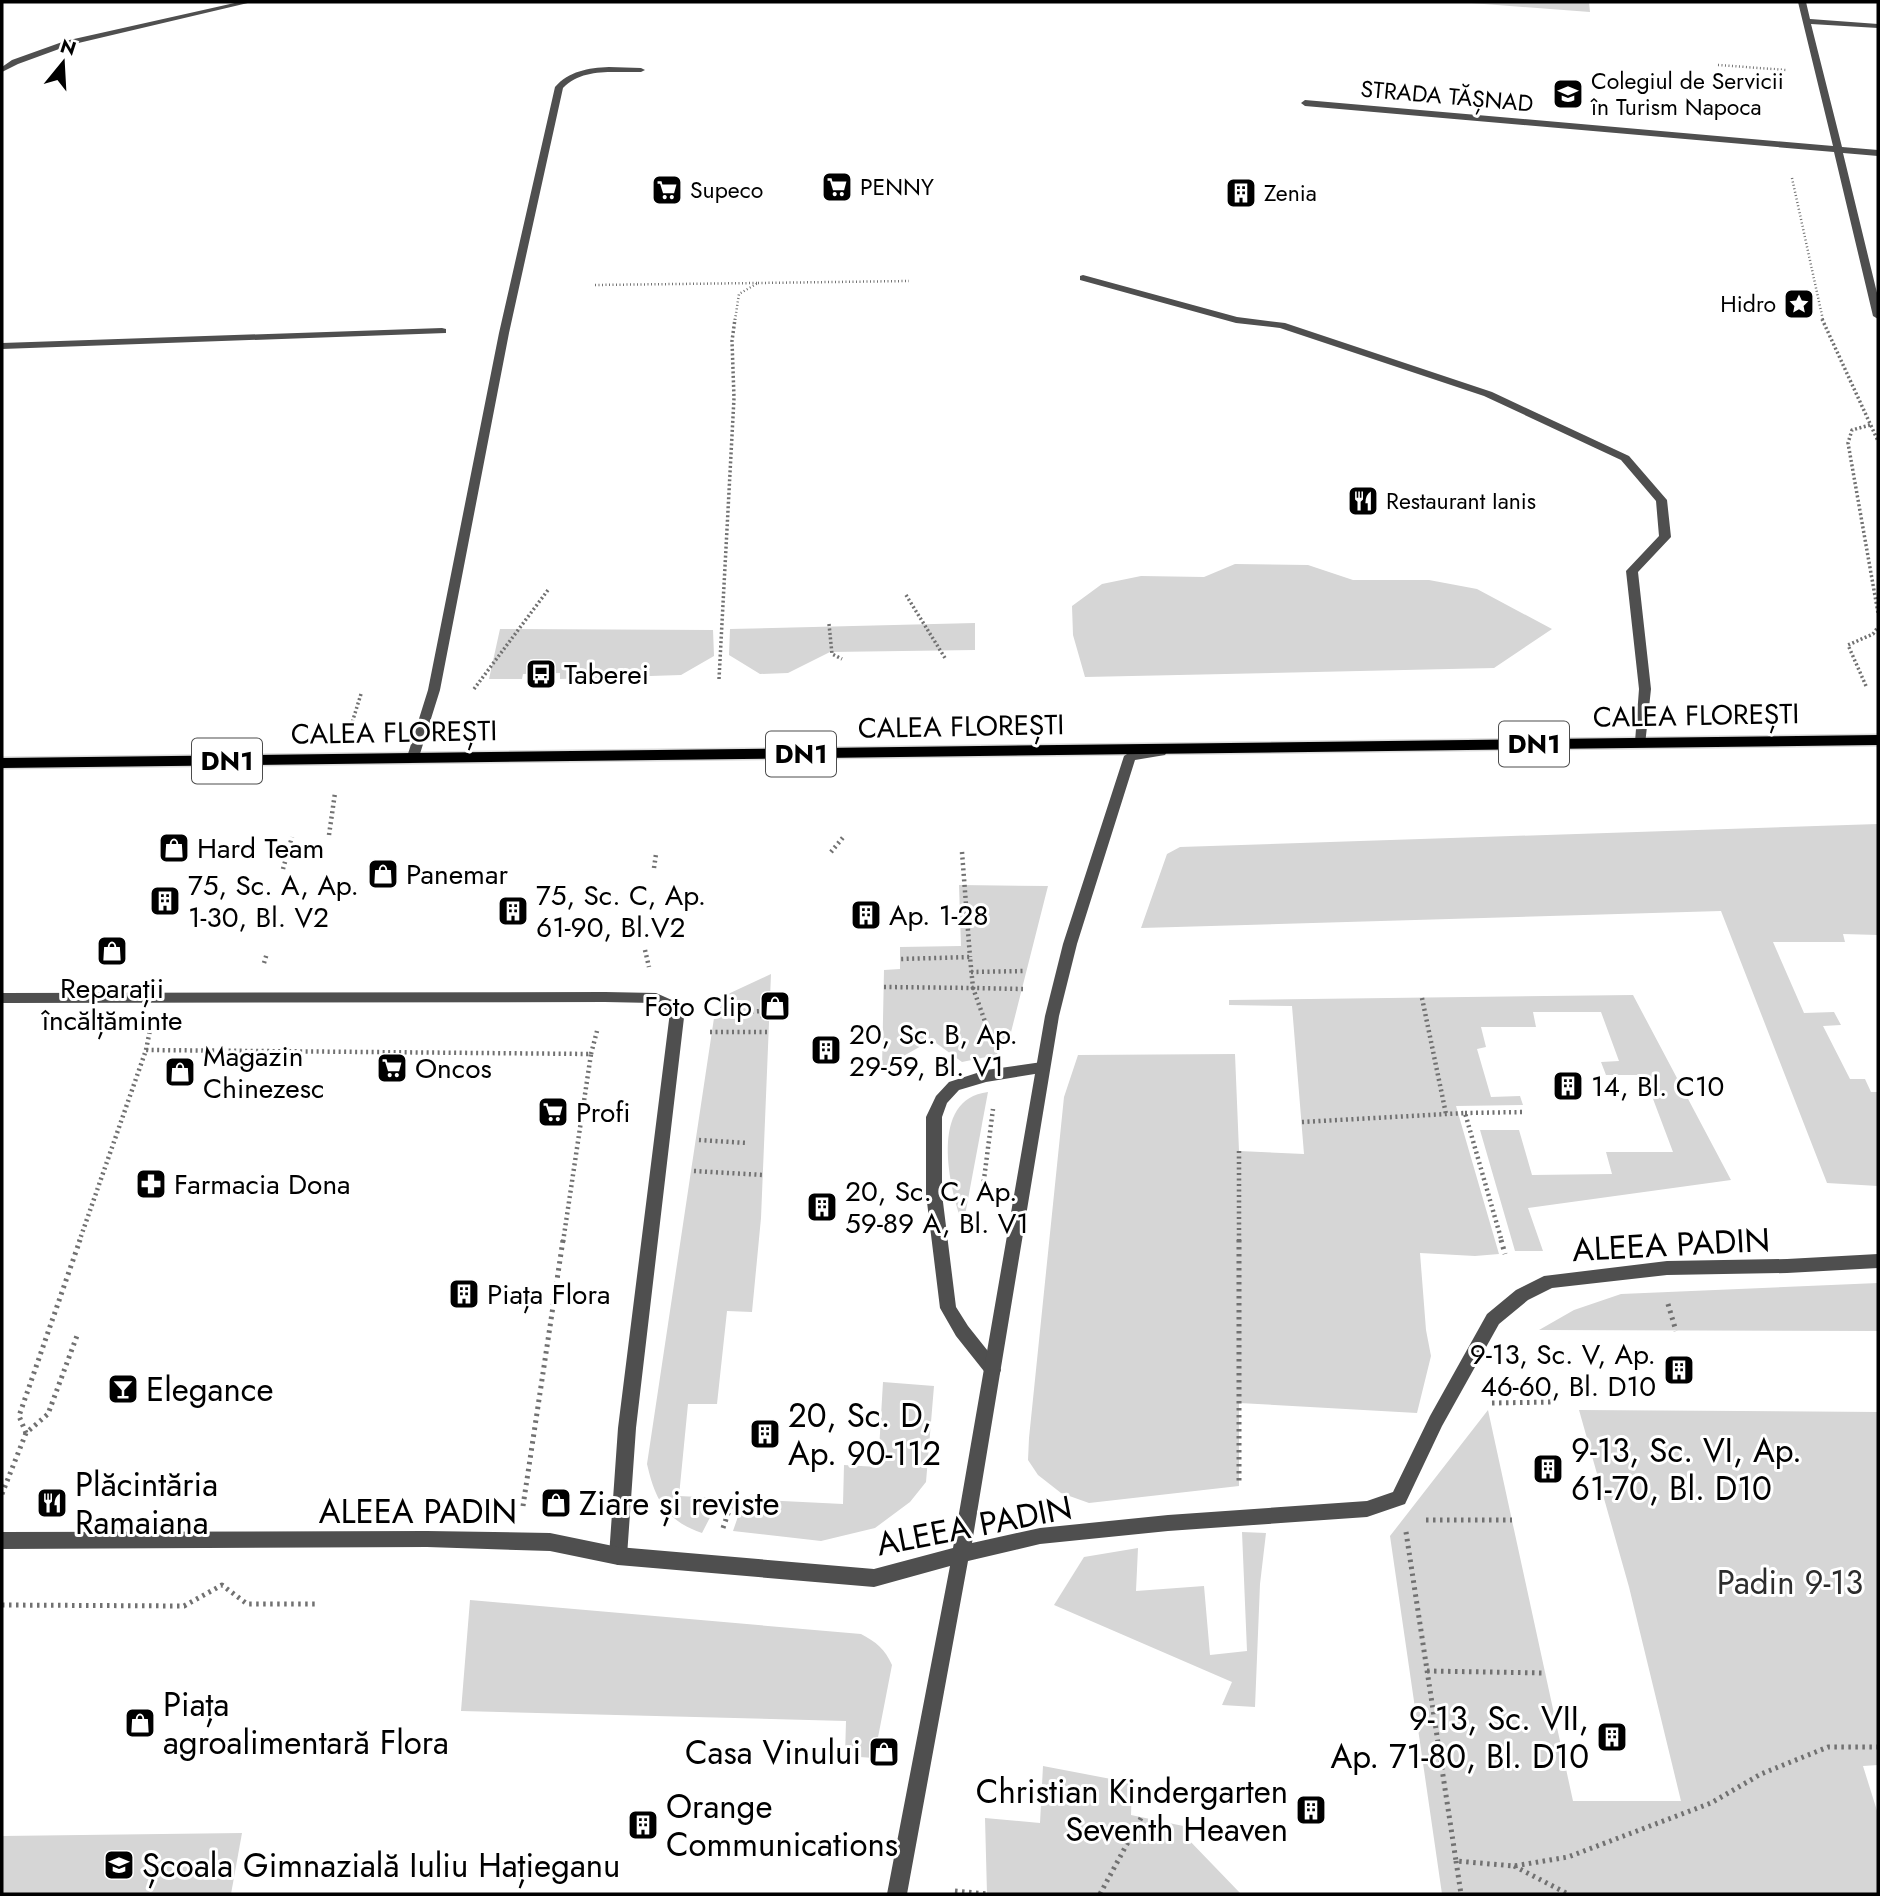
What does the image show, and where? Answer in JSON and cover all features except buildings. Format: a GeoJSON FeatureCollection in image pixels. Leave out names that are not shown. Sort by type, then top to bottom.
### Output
{"type":"FeatureCollection","features":[{"type":"Feature","properties":{"kind":"main road","name":"CALEA FLOREȘTI"},"geometry":{"type":"LineString","coordinates":[[2,763],[1878,740]]}},
{"type":"Feature","properties":{"kind":"street"},"geometry":{"type":"LineString","coordinates":[[2,69],[68,43],[248,2]]}},
{"type":"Feature","properties":{"kind":"street"},"geometry":{"type":"LineString","coordinates":[[1802,2],[1878,316]]}},
{"type":"Feature","properties":{"kind":"street"},"geometry":{"type":"LineString","coordinates":[[1807,21],[1878,26]]}},
{"type":"Feature","properties":{"kind":"street"},"geometry":{"type":"LineString","coordinates":[[413,757],[434,690],[504,333],[559,87],[572,75],[592,71],[641,70]]}},
{"type":"Feature","properties":{"kind":"street","name":"STRADA TĂȘNAD"},"geometry":{"type":"LineString","coordinates":[[1305,103],[1878,153]]}},
{"type":"Feature","properties":{"kind":"street"},"geometry":{"type":"LineString","coordinates":[[1083,278],[1236,320],[1281,325],[1488,394],[1625,458],[1661,500],[1665,537],[1632,571],[1645,689],[1641,742]]}},
{"type":"Feature","properties":{"kind":"street"},"geometry":{"type":"LineString","coordinates":[[2,346],[442,331]]}},
{"type":"Feature","properties":{"kind":"street"},"geometry":{"type":"LineString","coordinates":[[897,1894],[961,1554],[1042,1069],[1060,980],[1130,755],[1190,749]]}},
{"type":"Feature","properties":{"kind":"street"},"geometry":{"type":"LineString","coordinates":[[2,998],[605,997],[656,999],[678,1009],[627,1428],[618,1556]]}},
{"type":"Feature","properties":{"kind":"street"},"geometry":{"type":"LineString","coordinates":[[993,1370],[962,1331],[948,1308],[934,1194],[934,1117],[941,1100],[954,1086],[986,1076],[1042,1069]]}},
{"type":"Feature","properties":{"kind":"street","name":"ALEEA PADIN"},"geometry":{"type":"LineString","coordinates":[[2,1541],[427,1539],[550,1542],[618,1556],[874,1577],[1040,1536],[1367,1509],[1399,1497],[1436,1421],[1493,1319],[1522,1295],[1550,1281],[1667,1268],[1878,1261]]}},
{"type":"Feature","properties":{"kind":"path"},"geometry":{"type":"LineString","coordinates":[[1718,65],[1819,73]]}},
{"type":"Feature","properties":{"kind":"path"},"geometry":{"type":"LineString","coordinates":[[1786,145],[1820,314],[1878,441]]}},
{"type":"Feature","properties":{"kind":"path"},"geometry":{"type":"LineString","coordinates":[[595,285],[909,281]]}},
{"type":"Feature","properties":{"kind":"path"},"geometry":{"type":"LineString","coordinates":[[719,679],[734,398],[732,341],[739,294],[758,283]]}},
{"type":"Feature","properties":{"kind":"path"},"geometry":{"type":"LineString","coordinates":[[1870,425],[1852,430],[1848,443],[1878,613]]}},
{"type":"Feature","properties":{"kind":"path"},"geometry":{"type":"LineString","coordinates":[[474,688],[548,590]]}},
{"type":"Feature","properties":{"kind":"path"},"geometry":{"type":"LineString","coordinates":[[906,595],[945,658]]}},
{"type":"Feature","properties":{"kind":"path"},"geometry":{"type":"LineString","coordinates":[[829,624],[832,654],[842,659]]}},
{"type":"Feature","properties":{"kind":"path"},"geometry":{"type":"LineString","coordinates":[[1866,686],[1848,645],[1873,634],[1878,627]]}},
{"type":"Feature","properties":{"kind":"path"},"geometry":{"type":"LineString","coordinates":[[831,852],[845,835]]}},
{"type":"Feature","properties":{"kind":"path"},"geometry":{"type":"LineString","coordinates":[[283,869],[292,837]]}},
{"type":"Feature","properties":{"kind":"path"},"geometry":{"type":"LineString","coordinates":[[962,852],[973,988],[992,1044]]}},
{"type":"Feature","properties":{"kind":"path"},"geometry":{"type":"LineString","coordinates":[[654,868],[656,855]]}},
{"type":"Feature","properties":{"kind":"path"},"geometry":{"type":"LineString","coordinates":[[901,959],[970,957]]}},
{"type":"Feature","properties":{"kind":"path"},"geometry":{"type":"LineString","coordinates":[[971,972],[1027,971]]}},
{"type":"Feature","properties":{"kind":"path"},"geometry":{"type":"LineString","coordinates":[[884,987],[1023,989]]}},
{"type":"Feature","properties":{"kind":"path"},"geometry":{"type":"LineString","coordinates":[[1422,998],[1446,1114]]}},
{"type":"Feature","properties":{"kind":"path"},"geometry":{"type":"LineString","coordinates":[[712,1014],[763,1012],[763,1018],[770,1018]]}},
{"type":"Feature","properties":{"kind":"path"},"geometry":{"type":"LineString","coordinates":[[709,1032],[769,1032]]}},
{"type":"Feature","properties":{"kind":"path"},"geometry":{"type":"LineString","coordinates":[[26,1433],[19,1416],[147,1047],[591,1054],[522,1510],[550,1542]]}},
{"type":"Feature","properties":{"kind":"path"},"geometry":{"type":"LineString","coordinates":[[1302,1122],[1525,1112]]}},
{"type":"Feature","properties":{"kind":"path"},"geometry":{"type":"LineString","coordinates":[[1465,1113],[1505,1254]]}},
{"type":"Feature","properties":{"kind":"path"},"geometry":{"type":"LineString","coordinates":[[691,1140],[747,1143]]}},
{"type":"Feature","properties":{"kind":"path"},"geometry":{"type":"LineString","coordinates":[[1239,1152],[1239,1486]]}},
{"type":"Feature","properties":{"kind":"path"},"geometry":{"type":"LineString","coordinates":[[686,1171],[763,1175]]}},
{"type":"Feature","properties":{"kind":"path"},"geometry":{"type":"LineString","coordinates":[[1665,1293],[1676,1331]]}},
{"type":"Feature","properties":{"kind":"path"},"geometry":{"type":"LineString","coordinates":[[2,1494],[26,1433],[48,1414],[78,1333]]}},
{"type":"Feature","properties":{"kind":"path"},"geometry":{"type":"LineString","coordinates":[[1492,1403],[1554,1402]]}},
{"type":"Feature","properties":{"kind":"path"},"geometry":{"type":"LineString","coordinates":[[1399,1497],[1461,1894]]}},
{"type":"Feature","properties":{"kind":"path"},"geometry":{"type":"LineString","coordinates":[[720,1539],[733,1499]]}},
{"type":"Feature","properties":{"kind":"path"},"geometry":{"type":"LineString","coordinates":[[1404,1520],[1512,1520]]}},
{"type":"Feature","properties":{"kind":"path"},"geometry":{"type":"LineString","coordinates":[[2,1605],[184,1606],[222,1585],[247,1604],[315,1604]]}},
{"type":"Feature","properties":{"kind":"path"},"geometry":{"type":"LineString","coordinates":[[1427,1671],[1546,1673]]}},
{"type":"Feature","properties":{"kind":"path"},"geometry":{"type":"LineString","coordinates":[[1455,1861],[1514,1866],[1567,1857],[1711,1803],[1761,1774],[1828,1747],[1878,1747]]}},
{"type":"Feature","properties":{"kind":"path"},"geometry":{"type":"LineString","coordinates":[[1100,1894],[1141,1818]]}},
{"type":"Feature","properties":{"kind":"path"},"geometry":{"type":"LineString","coordinates":[[1514,1866],[1568,1894]]}},
{"type":"Feature","properties":{"kind":"path"},"geometry":{"type":"LineString","coordinates":[[955,1891],[987,1894]]}},
{"type":"Feature","properties":{"kind":"green space"},"geometry":{"type":"Polygon","coordinates":[[[1458,2],[1589,2],[1590,12],[1458,2]]]}},
{"type":"Feature","properties":{"kind":"green space"},"geometry":{"type":"Polygon","coordinates":[[[1235,564],[1308,565],[1353,580],[1429,580],[1477,589],[1552,629],[1494,668],[1085,677],[1073,635],[1072,606],[1102,584],[1141,576],[1204,577],[1235,564]]]}},
{"type":"Feature","properties":{"kind":"green space"},"geometry":{"type":"Polygon","coordinates":[[[975,623],[975,650],[830,652],[788,673],[760,674],[729,655],[730,629],[975,623]]]}},
{"type":"Feature","properties":{"kind":"green space"},"geometry":{"type":"Polygon","coordinates":[[[500,629],[713,630],[714,656],[681,675],[560,679],[560,673],[523,674],[522,679],[489,679],[500,629]]]}},
{"type":"Feature","properties":{"kind":"green space"},"geometry":{"type":"Polygon","coordinates":[[[1878,824],[1878,935],[1843,934],[1845,942],[1773,942],[1804,1013],[1834,1012],[1841,1025],[1823,1026],[1850,1079],[1865,1079],[1871,1092],[1878,1092],[1878,1186],[1827,1183],[1721,911],[1141,928],[1167,854],[1180,847],[1878,824]]]}},
{"type":"Feature","properties":{"kind":"green space"},"geometry":{"type":"Polygon","coordinates":[[[959,885],[1048,886],[1009,1040],[996,1055],[962,1062],[932,1040],[882,1068],[884,970],[900,969],[900,947],[961,946],[959,885]]]}},
{"type":"Feature","properties":{"kind":"green space"},"geometry":{"type":"Polygon","coordinates":[[[771,974],[761,1218],[752,1312],[727,1311],[717,1404],[688,1404],[679,1496],[720,1498],[702,1533],[679,1522],[664,1507],[654,1488],[647,1464],[714,1018],[728,994],[771,974]]]}},
{"type":"Feature","properties":{"kind":"green space"},"geometry":{"type":"Polygon","coordinates":[[[1633,995],[1731,1180],[1528,1208],[1543,1251],[1515,1251],[1480,1130],[1519,1130],[1532,1175],[1612,1174],[1606,1152],[1673,1152],[1644,1075],[1606,1075],[1601,1062],[1619,1061],[1601,1012],[1533,1012],[1536,1027],[1481,1027],[1486,1047],[1477,1049],[1491,1097],[1520,1096],[1523,1105],[1456,1106],[1499,1254],[1475,1256],[1420,1253],[1426,1330],[1431,1356],[1417,1413],[1239,1403],[1239,1486],[1089,1503],[1061,1493],[1038,1475],[1028,1460],[1029,1438],[1064,1097],[1078,1055],[1235,1054],[1239,1151],[1304,1154],[1292,1006],[1229,1005],[1229,1000],[1633,995]]]}},
{"type":"Feature","properties":{"kind":"green space"},"geometry":{"type":"Polygon","coordinates":[[[988,1092],[963,1226],[949,1169],[950,1127],[957,1111],[969,1098],[988,1092]]]}},
{"type":"Feature","properties":{"kind":"green space"},"geometry":{"type":"Polygon","coordinates":[[[1878,1283],[1878,1331],[1539,1330],[1574,1310],[1621,1294],[1878,1283]]]}},
{"type":"Feature","properties":{"kind":"green space"},"geometry":{"type":"Polygon","coordinates":[[[883,1382],[934,1386],[926,1482],[910,1502],[875,1528],[821,1541],[733,1531],[744,1499],[843,1504],[844,1465],[878,1467],[883,1382]]]}},
{"type":"Feature","properties":{"kind":"green space","name":"Padin 9-13"},"geometry":{"type":"Polygon","coordinates":[[[1488,1410],[1573,1801],[1681,1801],[1629,1587],[1579,1410],[1878,1412],[1878,1765],[1863,1766],[1878,1814],[1878,1894],[1442,1894],[1390,1536],[1488,1410]]]}},
{"type":"Feature","properties":{"kind":"green space"},"geometry":{"type":"Polygon","coordinates":[[[1242,1532],[1266,1533],[1260,1584],[1255,1707],[1222,1705],[1232,1682],[1054,1605],[1084,1557],[1138,1548],[1136,1591],[1204,1586],[1210,1655],[1247,1651],[1242,1532]]]}},
{"type":"Feature","properties":{"kind":"green space"},"geometry":{"type":"Polygon","coordinates":[[[470,1600],[861,1634],[880,1647],[892,1665],[874,1758],[845,1756],[846,1721],[461,1711],[470,1600]]]}},
{"type":"Feature","properties":{"kind":"green space"},"geometry":{"type":"Polygon","coordinates":[[[1043,1766],[1132,1783],[1131,1815],[1188,1827],[1186,1837],[1241,1894],[987,1894],[985,1818],[1040,1823],[1043,1766]]]}},
{"type":"Feature","properties":{"kind":"green space","name":"Școala Gimnazială Iuliu Hațieganu"},"geometry":{"type":"Polygon","coordinates":[[[242,1833],[231,1894],[2,1894],[2,1836],[242,1833]]]}},
{"type":"Feature","properties":{"kind":"place","name":"Colegiul de Servicii în Turism Napoca"},"geometry":{"type":"Point","coordinates":[1568,94]}},
{"type":"Feature","properties":{"kind":"place","name":"PENNY"},"geometry":{"type":"Point","coordinates":[837,187]}},
{"type":"Feature","properties":{"kind":"place","name":"Supeco"},"geometry":{"type":"Point","coordinates":[667,190]}},
{"type":"Feature","properties":{"kind":"place","name":"Zenia"},"geometry":{"type":"Point","coordinates":[1241,193]}},
{"type":"Feature","properties":{"kind":"place","name":"Hidro"},"geometry":{"type":"Point","coordinates":[1799,304]}},
{"type":"Feature","properties":{"kind":"place","name":"Restaurant Ianis"},"geometry":{"type":"Point","coordinates":[1363,501]}},
{"type":"Feature","properties":{"kind":"place","name":"Taberei"},"geometry":{"type":"Point","coordinates":[541,674]}},
{"type":"Feature","properties":{"kind":"place","name":"Hard Team"},"geometry":{"type":"Point","coordinates":[174,848]}},
{"type":"Feature","properties":{"kind":"place","name":"Panemar"},"geometry":{"type":"Point","coordinates":[383,874]}},
{"type":"Feature","properties":{"kind":"place","name":"75, Sc. A, Ap. 1-30, Bl. V2"},"geometry":{"type":"Point","coordinates":[165,901]}},
{"type":"Feature","properties":{"kind":"place","name":"75, Sc. C, Ap. 61-90, Bl.V2"},"geometry":{"type":"Point","coordinates":[513,911]}},
{"type":"Feature","properties":{"kind":"place","name":"Ap. 1-28"},"geometry":{"type":"Point","coordinates":[866,915]}},
{"type":"Feature","properties":{"kind":"place","name":"Reparații încălțăminte"},"geometry":{"type":"Point","coordinates":[112,951]}},
{"type":"Feature","properties":{"kind":"place","name":"Foto Clip"},"geometry":{"type":"Point","coordinates":[775,1006]}},
{"type":"Feature","properties":{"kind":"place","name":"20, Sc. B, Ap. 29-59, Bl. V1"},"geometry":{"type":"Point","coordinates":[826,1050]}},
{"type":"Feature","properties":{"kind":"place","name":"Oncos"},"geometry":{"type":"Point","coordinates":[392,1068]}},
{"type":"Feature","properties":{"kind":"place","name":"Magazin Chinezesc"},"geometry":{"type":"Point","coordinates":[180,1072]}},
{"type":"Feature","properties":{"kind":"place","name":"14, Bl. C10"},"geometry":{"type":"Point","coordinates":[1568,1086]}},
{"type":"Feature","properties":{"kind":"place","name":"Profi"},"geometry":{"type":"Point","coordinates":[553,1112]}},
{"type":"Feature","properties":{"kind":"place","name":"Farmacia Dona"},"geometry":{"type":"Point","coordinates":[151,1184]}},
{"type":"Feature","properties":{"kind":"place","name":"20, Sc. C, Ap. 59-89 A, Bl. V1"},"geometry":{"type":"Point","coordinates":[822,1207]}},
{"type":"Feature","properties":{"kind":"place","name":"Piața Flora"},"geometry":{"type":"Point","coordinates":[464,1294]}},
{"type":"Feature","properties":{"kind":"place","name":"9-13, Sc. V, Ap. 46-60, Bl. D10"},"geometry":{"type":"Point","coordinates":[1679,1370]}},
{"type":"Feature","properties":{"kind":"place","name":"Elegance"},"geometry":{"type":"Point","coordinates":[123,1389]}},
{"type":"Feature","properties":{"kind":"place","name":"20, Sc. D, Ap. 90-112"},"geometry":{"type":"Point","coordinates":[765,1434]}},
{"type":"Feature","properties":{"kind":"place","name":"9-13, Sc. VI, Ap. 61-70, Bl. D10"},"geometry":{"type":"Point","coordinates":[1548,1469]}},
{"type":"Feature","properties":{"kind":"place","name":"Plăcintăria Ramaiana"},"geometry":{"type":"Point","coordinates":[52,1503]}},
{"type":"Feature","properties":{"kind":"place","name":"Ziare și reviste"},"geometry":{"type":"Point","coordinates":[556,1503]}},
{"type":"Feature","properties":{"kind":"place","name":"Piața agroalimentară Flora"},"geometry":{"type":"Point","coordinates":[140,1723]}},
{"type":"Feature","properties":{"kind":"place","name":"9-13, Sc. VII, Ap. 71-80, Bl. D10"},"geometry":{"type":"Point","coordinates":[1612,1737]}},
{"type":"Feature","properties":{"kind":"place","name":"Casa Vinului"},"geometry":{"type":"Point","coordinates":[884,1752]}},
{"type":"Feature","properties":{"kind":"place","name":"Christian Kindergarten Seventh Heaven"},"geometry":{"type":"Point","coordinates":[1311,1810]}},
{"type":"Feature","properties":{"kind":"place","name":"Orange Communications"},"geometry":{"type":"Point","coordinates":[643,1825]}},
{"type":"Feature","properties":{"kind":"place","name":"Școala Gimnazială Iuliu Hațieganu"},"geometry":{"type":"Point","coordinates":[119,1865]}}]}
